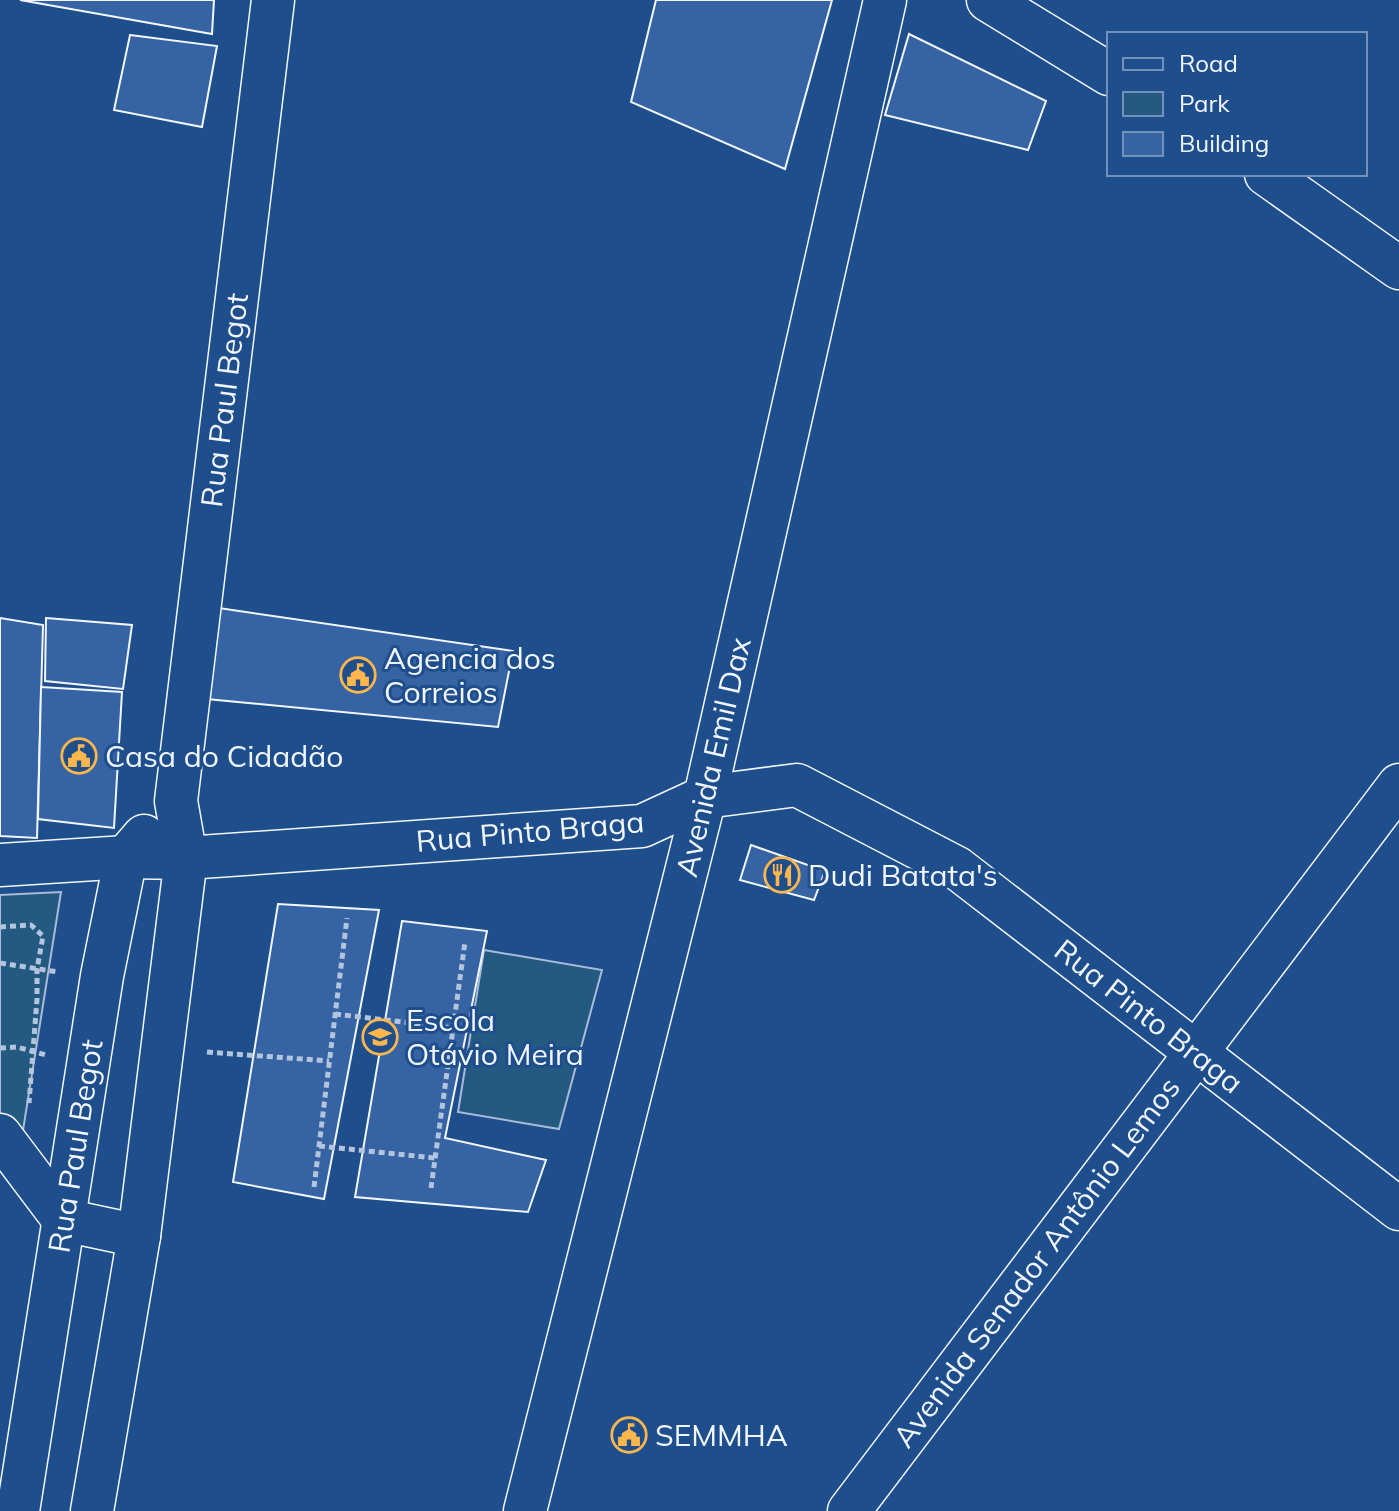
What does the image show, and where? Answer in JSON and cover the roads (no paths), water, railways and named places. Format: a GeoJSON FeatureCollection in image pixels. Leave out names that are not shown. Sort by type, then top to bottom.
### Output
{"type":"FeatureCollection","features":[{"type":"Feature","properties":{"kind":"street","name":"Rua Paul Begot"},"geometry":{"type":"LineString","coordinates":[[92,1511],[139,1236],[186,858],[176,801],[273,0]]}},
{"type":"Feature","properties":{"kind":"street","name":"Avenida Emil Dax"},"geometry":{"type":"LineString","coordinates":[[525,1511],[705,797],[885,0]]}},
{"type":"Feature","properties":{"kind":"street"},"geometry":{"type":"LineString","coordinates":[[988,0],[1107,73]]}},
{"type":"Feature","properties":{"kind":"street"},"geometry":{"type":"LineString","coordinates":[[1269,176],[1399,268]]}},
{"type":"Feature","properties":{"kind":"street","name":"Rua Pinto Braga"},"geometry":{"type":"LineString","coordinates":[[0,865],[126,857],[186,858],[642,826],[705,797],[797,785],[957,868],[1399,1209]]}},
{"type":"Feature","properties":{"kind":"street","name":"Avenida Senador Antônio Lemos"},"geometry":{"type":"LineString","coordinates":[[849,1511],[1399,785]]}},
{"type":"Feature","properties":{"kind":"street"},"geometry":{"type":"LineString","coordinates":[[126,857],[176,801]]}},
{"type":"Feature","properties":{"kind":"street","name":"Rua Paul Begot"},"geometry":{"type":"LineString","coordinates":[[18,1511],[102,976],[126,857]]}},
{"type":"Feature","properties":{"kind":"street"},"geometry":{"type":"LineString","coordinates":[[0,1135],[64,1220],[139,1236]]}},
{"type":"Feature","properties":{"kind":"place","name":"Agencia dos Correios"},"geometry":{"type":"Point","coordinates":[358,675]}},
{"type":"Feature","properties":{"kind":"place","name":"Casa do Cidadão"},"geometry":{"type":"Point","coordinates":[79,756]}},
{"type":"Feature","properties":{"kind":"place","name":"Dudi Batata's"},"geometry":{"type":"Point","coordinates":[782,875]}},
{"type":"Feature","properties":{"kind":"place","name":"Escola Otávio Meira"},"geometry":{"type":"Point","coordinates":[380,1037]}},
{"type":"Feature","properties":{"kind":"place","name":"SEMMHA"},"geometry":{"type":"Point","coordinates":[629,1435]}}]}
